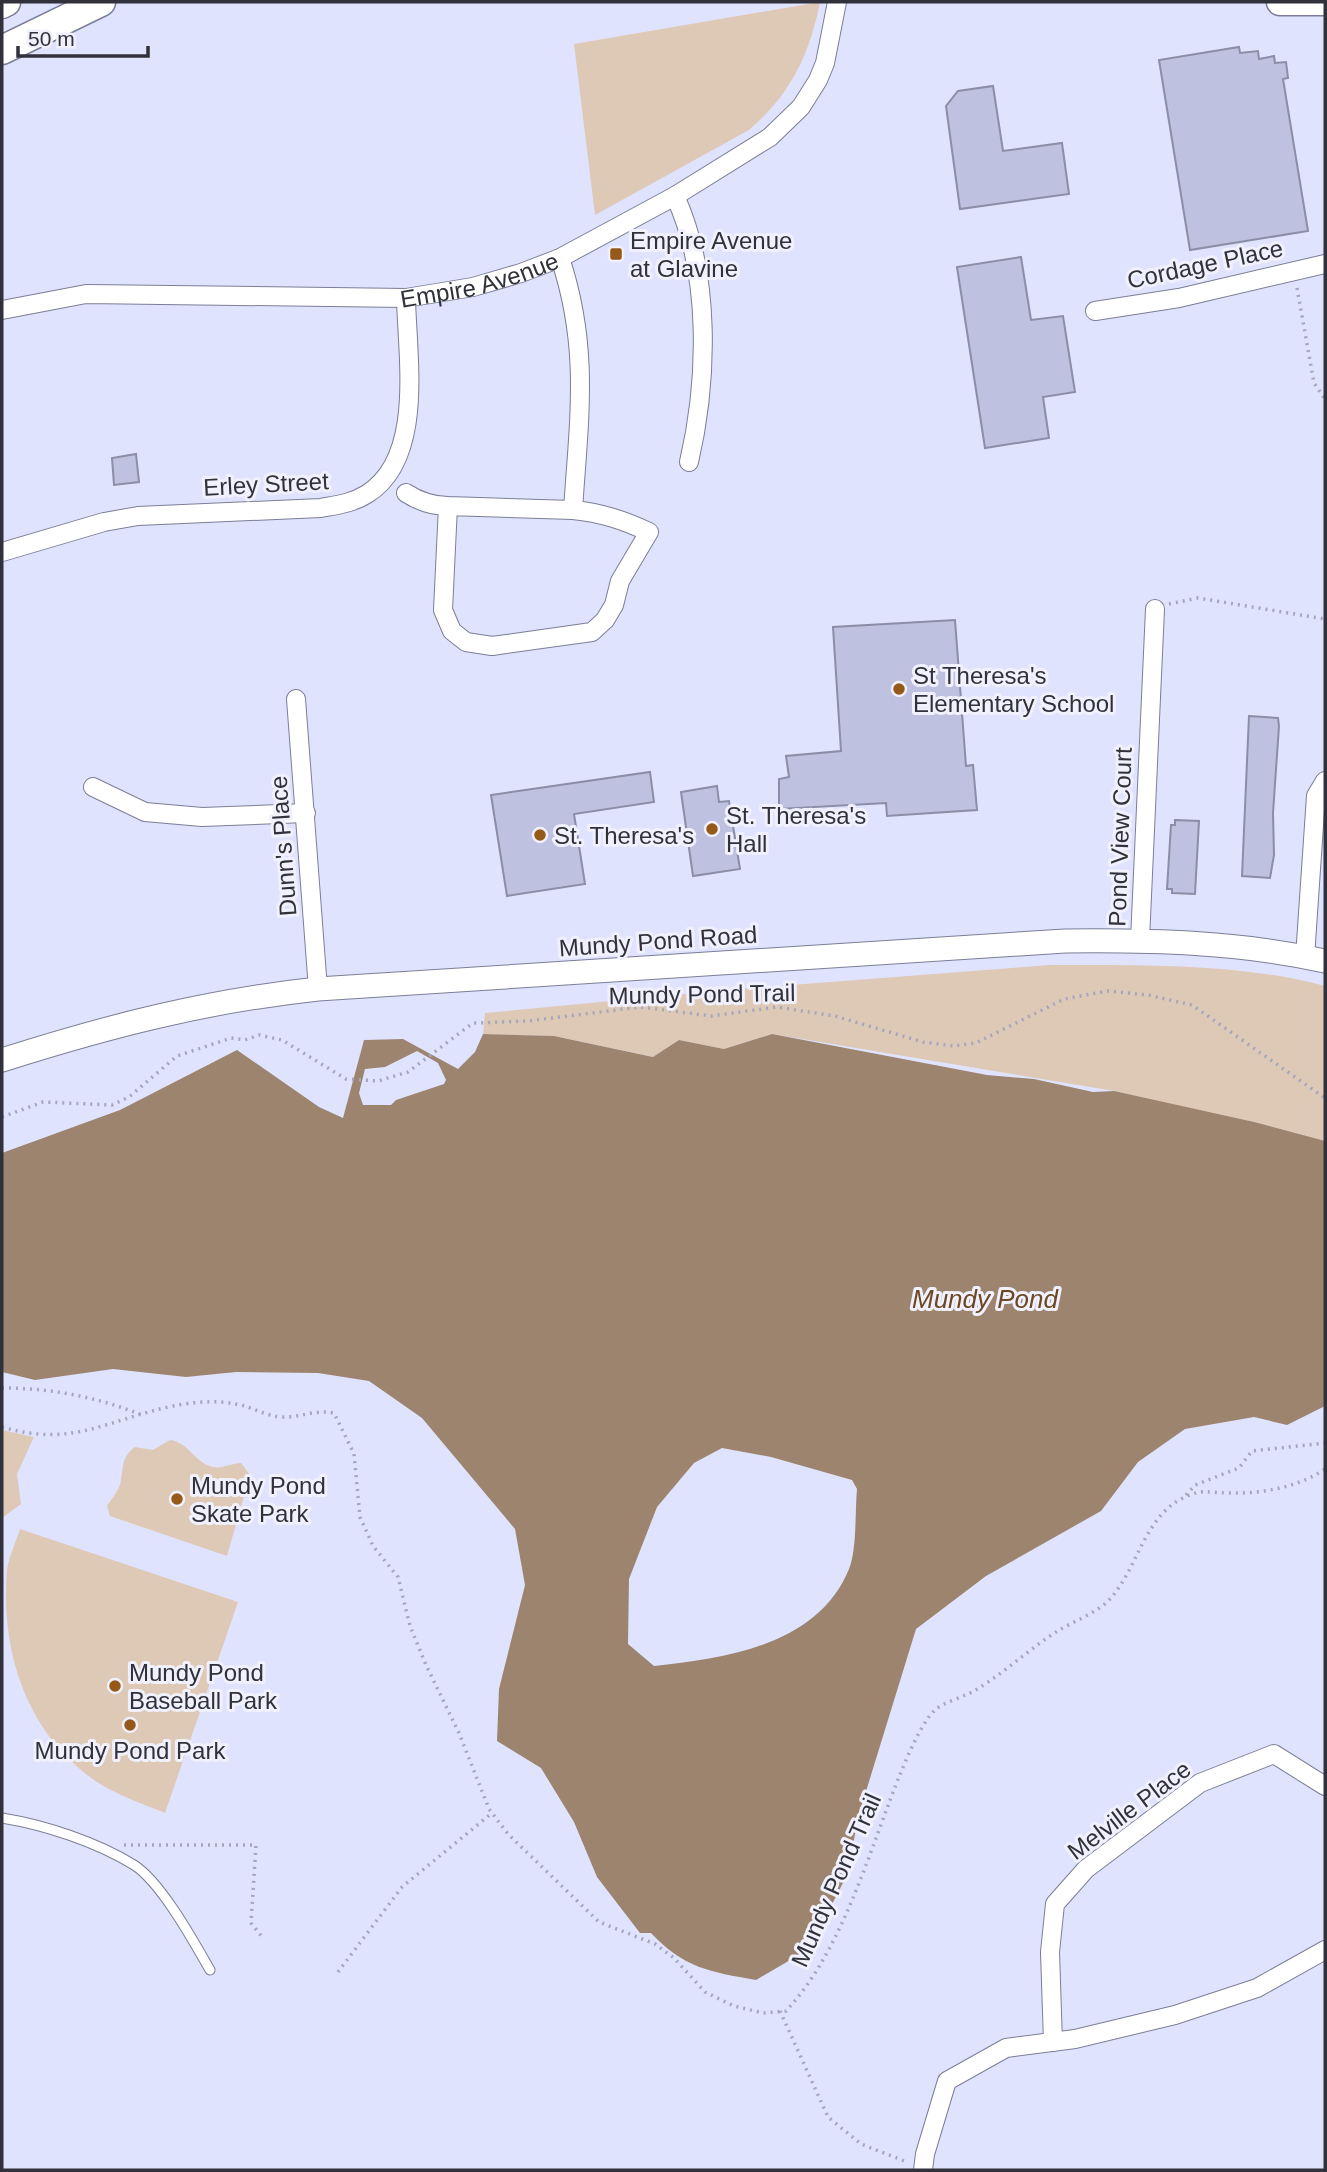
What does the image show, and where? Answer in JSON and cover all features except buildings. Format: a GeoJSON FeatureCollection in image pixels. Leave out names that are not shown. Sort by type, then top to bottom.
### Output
{"type":"FeatureCollection","features":[{"type":"Feature","properties":{"kind":"main road"},"geometry":{"type":"LineString","coordinates":[[2,4],[6,2]]}},
{"type":"Feature","properties":{"kind":"main road"},"geometry":{"type":"LineString","coordinates":[[2,50],[101,2]]}},
{"type":"Feature","properties":{"kind":"main road"},"geometry":{"type":"LineString","coordinates":[[1280,2],[1325,2]]}},
{"type":"Feature","properties":{"kind":"street","name":"Empire Avenue"},"geometry":{"type":"LineString","coordinates":[[2,310],[86,294],[406,298],[473,287],[560,258],[675,196],[771,137],[801,107],[825,63],[837,2]]}},
{"type":"Feature","properties":{"kind":"street"},"geometry":{"type":"LineString","coordinates":[[675,196],[686,220],[702,324],[703,386],[689,462]]}},
{"type":"Feature","properties":{"kind":"street"},"geometry":{"type":"LineString","coordinates":[[560,258],[579,331],[582,364],[573,510]]}},
{"type":"Feature","properties":{"kind":"street","name":"Cordage Place"},"geometry":{"type":"LineString","coordinates":[[1095,311],[1179,298],[1325,264]]}},
{"type":"Feature","properties":{"kind":"street","name":"Erley Street"},"geometry":{"type":"LineString","coordinates":[[2,552],[138,516],[321,508],[350,502],[368,494],[397,461],[405,440],[408,416],[406,298]]}},
{"type":"Feature","properties":{"kind":"street"},"geometry":{"type":"LineString","coordinates":[[406,493],[426,504],[573,510],[615,516],[649,532],[632,556],[605,620],[592,632],[492,646],[466,642],[452,631],[443,610],[448,506]]}},
{"type":"Feature","properties":{"kind":"street","name":"Pond View Court"},"geometry":{"type":"LineString","coordinates":[[1140,940],[1155,609]]}},
{"type":"Feature","properties":{"kind":"street","name":"Dunn's Place"},"geometry":{"type":"LineString","coordinates":[[296,699],[318,989]]}},
{"type":"Feature","properties":{"kind":"street"},"geometry":{"type":"LineString","coordinates":[[1315,959],[1315,796],[1325,781]]}},
{"type":"Feature","properties":{"kind":"street"},"geometry":{"type":"LineString","coordinates":[[93,787],[145,812],[202,817],[306,813]]}},
{"type":"Feature","properties":{"kind":"street","name":"Mundy Pond Road"},"geometry":{"type":"LineString","coordinates":[[2,1060],[140,1018],[202,1004],[318,989],[1065,941],[1140,940],[1235,946],[1315,959]]}},
{"type":"Feature","properties":{"kind":"street","name":"Melville Place"},"geometry":{"type":"LineString","coordinates":[[1053,2042],[1050,1952],[1055,1904],[1086,1869],[1200,1783],[1274,1754],[1325,1786]]}},
{"type":"Feature","properties":{"kind":"street"},"geometry":{"type":"LineString","coordinates":[[915,2166],[925,2154],[947,2081],[1006,2048],[1053,2042],[1175,2015],[1256,1988],[1325,1950]]}},
{"type":"Feature","properties":{"kind":"lane"},"geometry":{"type":"LineString","coordinates":[[2,1818],[21,1821],[89,1844],[136,1866],[183,1921],[210,1970]]}},
{"type":"Feature","properties":{"kind":"path"},"geometry":{"type":"LineString","coordinates":[[1294,270],[1314,383],[1325,399]]}},
{"type":"Feature","properties":{"kind":"path"},"geometry":{"type":"LineString","coordinates":[[1155,609],[1181,599],[1198,598],[1325,619]]}},
{"type":"Feature","properties":{"kind":"path","name":"Mundy Pond Trail"},"geometry":{"type":"LineString","coordinates":[[2,1117],[43,1102],[112,1105],[129,1097],[177,1056],[231,1038],[245,1040],[259,1035],[282,1040],[345,1079],[371,1081],[401,1076],[473,1023],[528,1021],[640,1007],[711,1016],[777,1007],[835,1016],[923,1042],[954,1046],[976,1043],[1064,999],[1108,991],[1147,995],[1192,1005],[1325,1098]]}},
{"type":"Feature","properties":{"kind":"path"},"geometry":{"type":"LineString","coordinates":[[2,1388],[75,1394],[110,1402],[142,1415]]}},
{"type":"Feature","properties":{"kind":"path"},"geometry":{"type":"LineString","coordinates":[[2,1427],[32,1436],[65,1436],[173,1406],[208,1402],[235,1403],[266,1416],[288,1418],[319,1410],[334,1413],[354,1454],[360,1517],[373,1546],[398,1577],[410,1626],[492,1813],[538,1866],[599,1922],[654,1944],[674,1958],[705,1992],[734,2006],[763,2013],[780,2011],[828,2117],[861,2144],[915,2166]]}},
{"type":"Feature","properties":{"kind":"path"},"geometry":{"type":"LineString","coordinates":[[1185,1497],[1195,1485],[1239,1468],[1252,1451],[1325,1443]]}},
{"type":"Feature","properties":{"kind":"path","name":"Mundy Pond Trail"},"geometry":{"type":"LineString","coordinates":[[780,2011],[786,2011],[806,1990],[820,1967],[867,1864],[910,1750],[937,1708],[956,1702],[985,1685],[1054,1633],[1110,1599],[1138,1559],[1156,1521],[1168,1505],[1202,1489],[1228,1493],[1287,1486],[1299,1483],[1325,1469]]}},
{"type":"Feature","properties":{"kind":"path"},"geometry":{"type":"LineString","coordinates":[[338,1972],[402,1887],[492,1813]]}},
{"type":"Feature","properties":{"kind":"path"},"geometry":{"type":"LineString","coordinates":[[89,1844],[256,1845],[251,1923],[263,1938]]}},
{"type":"Feature","properties":{"kind":"shaded area"},"geometry":{"type":"Polygon","coordinates":[[[820,2],[804,56],[787,88],[763,117],[749,130],[595,215],[574,44],[820,2]]]}},
{"type":"Feature","properties":{"kind":"shaded area"},"geometry":{"type":"Polygon","coordinates":[[[1050,965],[1224,969],[1293,978],[1325,986],[1325,1142],[1114,1091],[772,1034],[724,1049],[679,1040],[654,1057],[554,1036],[483,1034],[485,1013],[738,989],[1050,965]]]}},
{"type":"Feature","properties":{"kind":"shaded area"},"geometry":{"type":"Polygon","coordinates":[[[2,1430],[34,1437],[17,1474],[21,1504],[2,1518],[2,1430]]]}},
{"type":"Feature","properties":{"kind":"shaded area","name":"Mundy Pond Skate Park"},"geometry":{"type":"Polygon","coordinates":[[[170,1440],[182,1444],[207,1465],[216,1467],[241,1463],[250,1475],[227,1556],[110,1516],[107,1506],[120,1485],[123,1464],[130,1451],[135,1447],[153,1450],[170,1440]]]}},
{"type":"Feature","properties":{"kind":"shaded area","name":"Mundy Pond Baseball Park"},"geometry":{"type":"Polygon","coordinates":[[[20,1529],[238,1602],[165,1813],[97,1782],[73,1763],[52,1741],[36,1716],[23,1689],[8,1631],[7,1570],[20,1529]]]}},
{"type":"Feature","properties":{"kind":"water","name":"Mundy Pond"},"geometry":{"type":"Polygon","coordinates":[[[483,1034],[554,1036],[653,1057],[679,1040],[724,1049],[772,1034],[987,1075],[1034,1079],[1093,1092],[1114,1091],[1254,1122],[1325,1141],[1325,1406],[1287,1425],[1254,1417],[1185,1429],[1138,1462],[1101,1511],[986,1576],[916,1629],[859,1814],[847,1875],[809,1949],[756,1980],[699,1967],[675,1954],[651,1933],[640,1933],[597,1877],[574,1822],[541,1768],[497,1741],[499,1689],[525,1585],[515,1529],[422,1418],[369,1381],[318,1373],[236,1372],[186,1377],[113,1369],[35,1380],[2,1372],[2,1153],[120,1110],[237,1050],[319,1107],[343,1118],[364,1040],[403,1039],[458,1069],[475,1052],[483,1034]],[[417,1051],[385,1067],[365,1069],[359,1093],[363,1105],[391,1105],[396,1100],[444,1084],[446,1080],[438,1063],[417,1051]],[[722,1448],[694,1463],[657,1507],[629,1579],[628,1644],[654,1666],[740,1652],[793,1631],[816,1615],[835,1595],[852,1561],[857,1489],[852,1480],[771,1457],[722,1448]]]}},
{"type":"Feature","properties":{"kind":"place","name":"Empire Avenue at Glavine"},"geometry":{"type":"Point","coordinates":[616,254]}},
{"type":"Feature","properties":{"kind":"place","name":"St Theresa's Elementary School"},"geometry":{"type":"Point","coordinates":[899,689]}},
{"type":"Feature","properties":{"kind":"place","name":"St. Theresa's Hall"},"geometry":{"type":"Point","coordinates":[712,829]}},
{"type":"Feature","properties":{"kind":"place","name":"St. Theresa's"},"geometry":{"type":"Point","coordinates":[540,835]}},
{"type":"Feature","properties":{"kind":"place","name":"Mundy Pond Skate Park"},"geometry":{"type":"Point","coordinates":[177,1499]}},
{"type":"Feature","properties":{"kind":"place","name":"Mundy Pond Baseball Park"},"geometry":{"type":"Point","coordinates":[115,1686]}},
{"type":"Feature","properties":{"kind":"place","name":"Mundy Pond Park"},"geometry":{"type":"Point","coordinates":[130,1725]}}]}
